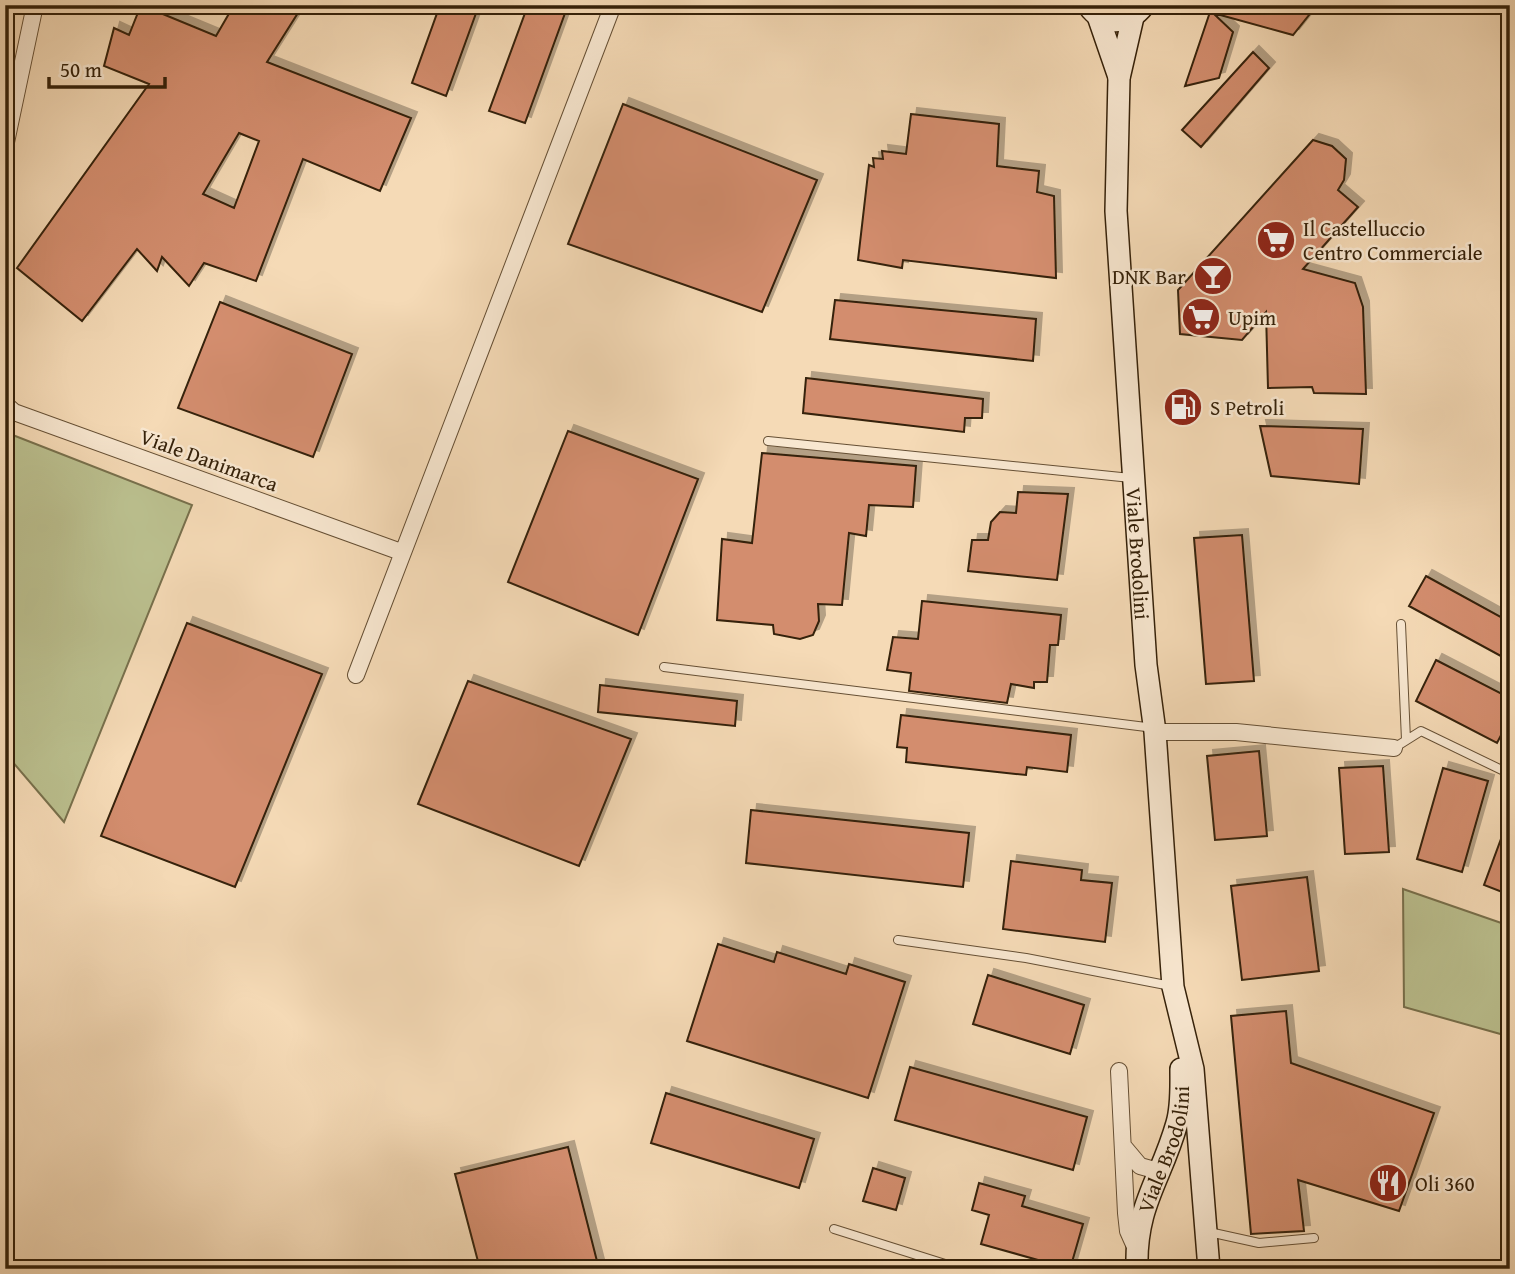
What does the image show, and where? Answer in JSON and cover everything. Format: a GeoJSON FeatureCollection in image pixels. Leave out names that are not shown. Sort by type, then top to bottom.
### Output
{"type":"FeatureCollection","features":[{"type":"Feature","properties":{"kind":"street"},"geometry":{"type":"LineString","coordinates":[[5,147],[35,5]]}},
{"type":"Feature","properties":{"kind":"street"},"geometry":{"type":"LineString","coordinates":[[356,675],[613,5]]}},
{"type":"Feature","properties":{"kind":"street"},"geometry":{"type":"LineString","coordinates":[[1093,10],[1115,21],[1138,11]]}},
{"type":"Feature","properties":{"kind":"street","name":"Viale Brodolini"},"geometry":{"type":"LineString","coordinates":[[1093,10],[1119,78]]}},
{"type":"Feature","properties":{"kind":"street","name":"Viale Brodolini"},"geometry":{"type":"LineString","coordinates":[[1138,11],[1119,78],[1116,211],[1146,665],[1154,730],[1173,987],[1193,1069],[1209,1269]]}},
{"type":"Feature","properties":{"kind":"street","name":"Viale Danimarca"},"geometry":{"type":"LineString","coordinates":[[5,404],[14,412],[401,552]]}},
{"type":"Feature","properties":{"kind":"street"},"geometry":{"type":"LineString","coordinates":[[1154,730],[1236,732],[1400,744]]}},
{"type":"Feature","properties":{"kind":"street","name":"Viale Brodolini"},"geometry":{"type":"LineString","coordinates":[[1137,1259],[1137,1233],[1178,1120],[1183,1029]]}},
{"type":"Feature","properties":{"kind":"street"},"geometry":{"type":"LineString","coordinates":[[1119,1071],[1128,1231],[1137,1259]]}},
{"type":"Feature","properties":{"kind":"street"},"geometry":{"type":"LineString","coordinates":[[1124,1147],[1140,1166],[1158,1171]]}},
{"type":"Feature","properties":{"kind":"lane"},"geometry":{"type":"LineString","coordinates":[[768,441],[1134,478]]}},
{"type":"Feature","properties":{"kind":"lane"},"geometry":{"type":"LineString","coordinates":[[1400,744],[1401,624]]}},
{"type":"Feature","properties":{"kind":"lane"},"geometry":{"type":"LineString","coordinates":[[664,667],[1154,730]]}},
{"type":"Feature","properties":{"kind":"lane"},"geometry":{"type":"LineString","coordinates":[[1400,744],[1421,731],[1510,774]]}},
{"type":"Feature","properties":{"kind":"lane"},"geometry":{"type":"LineString","coordinates":[[898,940],[1026,958],[1173,987]]}},
{"type":"Feature","properties":{"kind":"lane"},"geometry":{"type":"LineString","coordinates":[[834,1228],[961,1269]]}},
{"type":"Feature","properties":{"kind":"lane"},"geometry":{"type":"LineString","coordinates":[[1206,1232],[1259,1242],[1314,1238]]}},
{"type":"Feature","properties":{"kind":"green space"},"geometry":{"type":"Polygon","coordinates":[[[5,432],[192,505],[64,822],[5,753],[5,432]]]}},
{"type":"Feature","properties":{"kind":"green space"},"geometry":{"type":"Polygon","coordinates":[[[1403,889],[1510,926],[1510,1022],[1504,1035],[1404,1007],[1403,889]]]}},
{"type":"Feature","properties":{"kind":"building"},"geometry":{"type":"Polygon","coordinates":[[[141,5],[216,36],[234,5],[303,5],[267,62],[411,118],[380,191],[303,159],[256,281],[204,263],[189,286],[162,257],[157,271],[137,249],[82,321],[17,268],[149,84],[104,66],[114,28],[129,35],[141,5]],[[239,133],[203,194],[234,208],[259,141],[239,133]]]}},
{"type":"Feature","properties":{"kind":"building"},"geometry":{"type":"Polygon","coordinates":[[[440,5],[479,5],[446,96],[412,83],[440,5]]]}},
{"type":"Feature","properties":{"kind":"building"},"geometry":{"type":"Polygon","coordinates":[[[528,5],[568,5],[525,123],[489,111],[528,5]]]}},
{"type":"Feature","properties":{"kind":"building"},"geometry":{"type":"Polygon","coordinates":[[[1201,5],[1317,5],[1293,35],[1213,13],[1233,32],[1219,78],[1185,86],[1210,12],[1200,9],[1201,5]]]}},
{"type":"Feature","properties":{"kind":"building"},"geometry":{"type":"Polygon","coordinates":[[[1253,52],[1269,68],[1201,147],[1182,130],[1253,52]]]}},
{"type":"Feature","properties":{"kind":"building"},"geometry":{"type":"Polygon","coordinates":[[[623,104],[817,180],[762,312],[568,244],[623,104]]]}},
{"type":"Feature","properties":{"kind":"building"},"geometry":{"type":"Polygon","coordinates":[[[911,114],[999,124],[997,166],[1039,171],[1037,192],[1054,196],[1056,278],[903,260],[902,268],[858,260],[869,165],[874,167],[873,158],[883,159],[882,151],[906,154],[911,114]]]}},
{"type":"Feature","properties":{"kind":"building","name":"Il Castelluccio Centro Commerciale"},"geometry":{"type":"Polygon","coordinates":[[[1313,140],[1332,146],[1346,159],[1344,180],[1338,190],[1358,207],[1303,269],[1355,283],[1363,307],[1366,394],[1314,393],[1312,387],[1268,388],[1266,312],[1242,340],[1180,334],[1178,290],[1313,140]]]}},
{"type":"Feature","properties":{"kind":"building"},"geometry":{"type":"Polygon","coordinates":[[[835,300],[1036,319],[1033,361],[830,339],[835,300]]]}},
{"type":"Feature","properties":{"kind":"building"},"geometry":{"type":"Polygon","coordinates":[[[220,302],[352,354],[313,457],[178,408],[220,302]]]}},
{"type":"Feature","properties":{"kind":"building"},"geometry":{"type":"Polygon","coordinates":[[[806,378],[983,399],[982,418],[965,418],[964,432],[803,413],[806,378]]]}},
{"type":"Feature","properties":{"kind":"building"},"geometry":{"type":"Polygon","coordinates":[[[1260,426],[1363,429],[1359,484],[1271,476],[1260,426]]]}},
{"type":"Feature","properties":{"kind":"building"},"geometry":{"type":"Polygon","coordinates":[[[568,431],[698,479],[638,635],[508,582],[568,431]]]}},
{"type":"Feature","properties":{"kind":"building"},"geometry":{"type":"Polygon","coordinates":[[[762,453],[916,466],[913,507],[869,505],[866,536],[849,533],[842,605],[818,604],[819,621],[813,635],[800,639],[774,634],[773,625],[717,620],[722,539],[752,543],[762,453]]]}},
{"type":"Feature","properties":{"kind":"building"},"geometry":{"type":"Polygon","coordinates":[[[1018,492],[1068,494],[1057,580],[968,571],[972,540],[988,540],[991,522],[1000,512],[1016,513],[1018,492]]]}},
{"type":"Feature","properties":{"kind":"building"},"geometry":{"type":"Polygon","coordinates":[[[1242,535],[1254,681],[1206,684],[1194,538],[1242,535]]]}},
{"type":"Feature","properties":{"kind":"building"},"geometry":{"type":"Polygon","coordinates":[[[1426,576],[1510,622],[1510,661],[1409,606],[1426,576]]]}},
{"type":"Feature","properties":{"kind":"building"},"geometry":{"type":"Polygon","coordinates":[[[922,601],[1061,615],[1058,645],[1050,645],[1047,682],[1034,682],[1034,688],[1011,684],[1007,703],[909,691],[911,673],[887,670],[893,637],[918,639],[922,601]]]}},
{"type":"Feature","properties":{"kind":"building"},"geometry":{"type":"Polygon","coordinates":[[[187,623],[322,674],[235,887],[101,836],[187,623]]]}},
{"type":"Feature","properties":{"kind":"building"},"geometry":{"type":"Polygon","coordinates":[[[1436,660],[1510,698],[1510,718],[1497,743],[1416,701],[1436,660]]]}},
{"type":"Feature","properties":{"kind":"building"},"geometry":{"type":"Polygon","coordinates":[[[468,681],[631,739],[579,866],[418,804],[468,681]]]}},
{"type":"Feature","properties":{"kind":"building"},"geometry":{"type":"Polygon","coordinates":[[[600,685],[737,701],[735,726],[598,712],[600,685]]]}},
{"type":"Feature","properties":{"kind":"building"},"geometry":{"type":"Polygon","coordinates":[[[901,715],[1071,735],[1067,772],[1027,767],[1026,775],[906,762],[907,748],[897,747],[901,715]]]}},
{"type":"Feature","properties":{"kind":"building"},"geometry":{"type":"Polygon","coordinates":[[[1259,751],[1267,836],[1215,840],[1207,756],[1259,751]]]}},
{"type":"Feature","properties":{"kind":"building"},"geometry":{"type":"Polygon","coordinates":[[[1383,766],[1389,852],[1345,854],[1339,768],[1383,766]]]}},
{"type":"Feature","properties":{"kind":"building"},"geometry":{"type":"Polygon","coordinates":[[[1443,768],[1488,781],[1462,872],[1417,859],[1443,768]]]}},
{"type":"Feature","properties":{"kind":"building"},"geometry":{"type":"Polygon","coordinates":[[[751,810],[969,833],[963,887],[746,863],[751,810]]]}},
{"type":"Feature","properties":{"kind":"building"},"geometry":{"type":"Polygon","coordinates":[[[1510,820],[1510,895],[1484,885],[1510,820]]]}},
{"type":"Feature","properties":{"kind":"building"},"geometry":{"type":"Polygon","coordinates":[[[1011,861],[1082,870],[1081,880],[1112,883],[1105,942],[1003,929],[1011,861]]]}},
{"type":"Feature","properties":{"kind":"building"},"geometry":{"type":"Polygon","coordinates":[[[1307,877],[1319,971],[1242,980],[1231,886],[1307,877]]]}},
{"type":"Feature","properties":{"kind":"building"},"geometry":{"type":"Polygon","coordinates":[[[718,944],[774,962],[777,952],[846,974],[849,964],[905,982],[868,1098],[687,1041],[718,944]]]}},
{"type":"Feature","properties":{"kind":"building"},"geometry":{"type":"Polygon","coordinates":[[[988,975],[1084,1005],[1070,1054],[973,1024],[988,975]]]}},
{"type":"Feature","properties":{"kind":"building"},"geometry":{"type":"Polygon","coordinates":[[[1286,1011],[1291,1063],[1434,1113],[1399,1211],[1298,1180],[1304,1231],[1251,1234],[1231,1016],[1286,1011]]]}},
{"type":"Feature","properties":{"kind":"building"},"geometry":{"type":"Polygon","coordinates":[[[910,1067],[1087,1117],[1073,1170],[895,1120],[910,1067]]]}},
{"type":"Feature","properties":{"kind":"building"},"geometry":{"type":"Polygon","coordinates":[[[666,1093],[814,1139],[799,1188],[651,1143],[666,1093]]]}},
{"type":"Feature","properties":{"kind":"building"},"geometry":{"type":"Polygon","coordinates":[[[568,1147],[599,1269],[480,1269],[455,1174],[568,1147]]]}},
{"type":"Feature","properties":{"kind":"building"},"geometry":{"type":"Polygon","coordinates":[[[873,1168],[905,1178],[896,1210],[863,1201],[873,1168]]]}},
{"type":"Feature","properties":{"kind":"building"},"geometry":{"type":"Polygon","coordinates":[[[979,1183],[1025,1196],[1022,1206],[1083,1224],[1070,1269],[981,1244],[989,1215],[972,1210],[979,1183]]]}},
{"type":"Feature","properties":{"kind":"place","name":"Il Castelluccio Centro Commerciale"},"geometry":{"type":"Point","coordinates":[1276,240]}},
{"type":"Feature","properties":{"kind":"place","name":"DNK Bar"},"geometry":{"type":"Point","coordinates":[1213,276]}},
{"type":"Feature","properties":{"kind":"place","name":"Upim"},"geometry":{"type":"Point","coordinates":[1201,317]}},
{"type":"Feature","properties":{"kind":"place","name":"S Petroli"},"geometry":{"type":"Point","coordinates":[1183,407]}},
{"type":"Feature","properties":{"kind":"place","name":"Oli 360"},"geometry":{"type":"Point","coordinates":[1388,1183]}}]}
